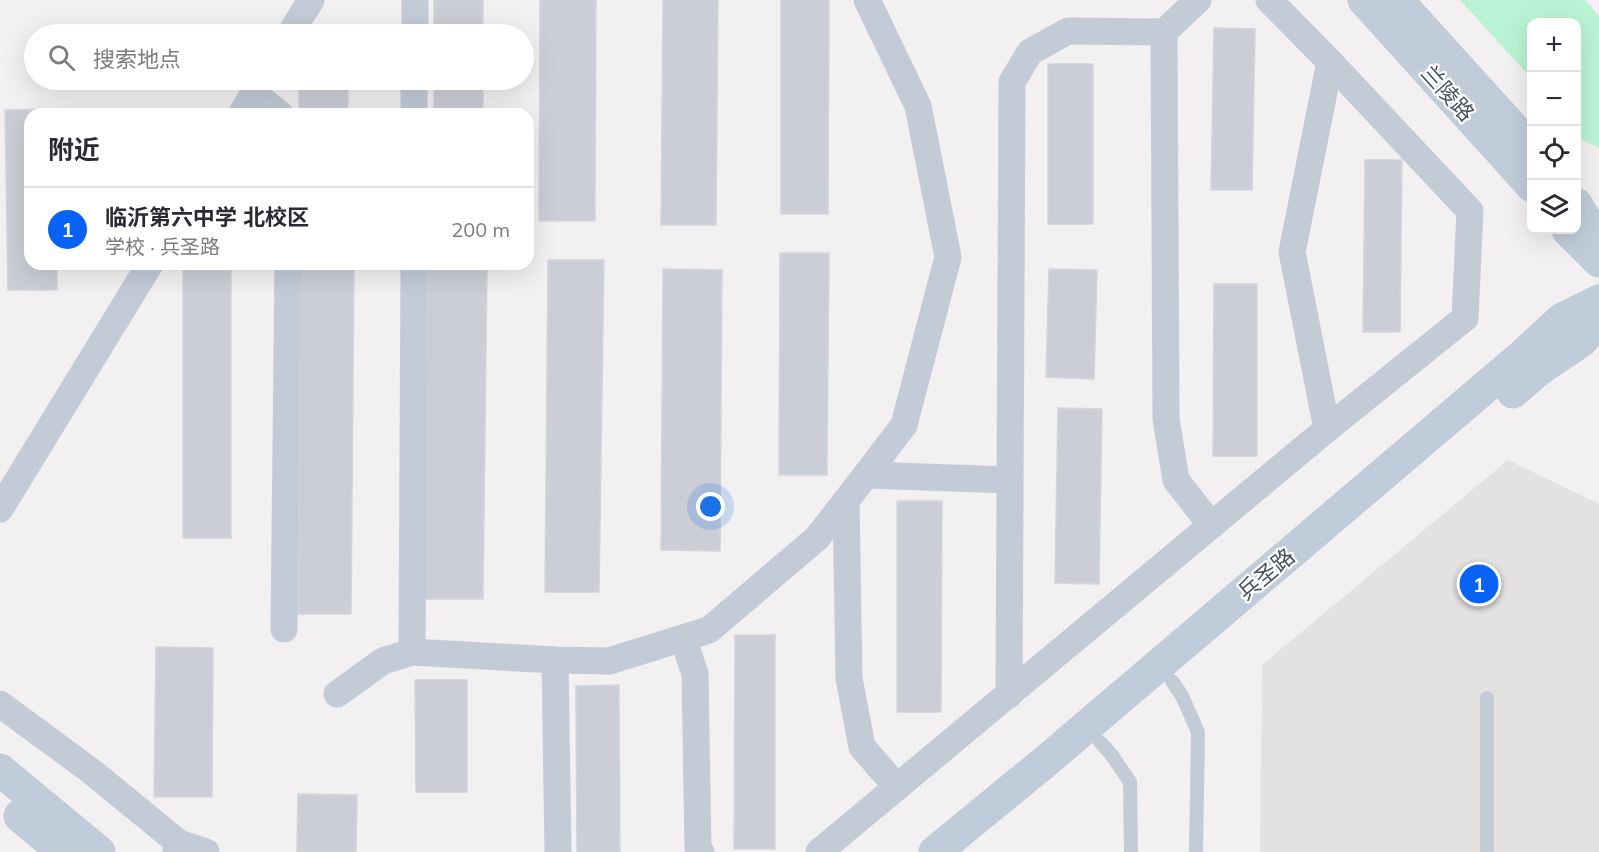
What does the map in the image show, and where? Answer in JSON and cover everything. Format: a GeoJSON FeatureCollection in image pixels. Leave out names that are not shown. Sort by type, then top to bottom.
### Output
{"type":"FeatureCollection","features":[{"type":"Feature","properties":{"kind":"main road","name":"兰陵路"},"geometry":{"type":"LineString","coordinates":[[1364,0],[1527,180]]}},
{"type":"Feature","properties":{"kind":"main road","name":"兰陵路"},"geometry":{"type":"LineString","coordinates":[[1397,0],[1527,143]]}},
{"type":"Feature","properties":{"kind":"main road"},"geometry":{"type":"LineString","coordinates":[[1581,212],[1599,242]]}},
{"type":"Feature","properties":{"kind":"main road"},"geometry":{"type":"LineString","coordinates":[[1572,234],[1599,261]]}},
{"type":"Feature","properties":{"kind":"main road","name":"兵圣路"},"geometry":{"type":"LineString","coordinates":[[935,852],[1064,746],[1522,356],[1562,319],[1599,301]]}},
{"type":"Feature","properties":{"kind":"main road","name":"兵圣路"},"geometry":{"type":"LineString","coordinates":[[968,852],[1538,370],[1581,341],[1599,320]]}},
{"type":"Feature","properties":{"kind":"main road"},"geometry":{"type":"LineString","coordinates":[[0,770],[99,852]]}},
{"type":"Feature","properties":{"kind":"main road"},"geometry":{"type":"LineString","coordinates":[[0,799],[63,852]]}},
{"type":"Feature","properties":{"kind":"street"},"geometry":{"type":"LineString","coordinates":[[296,24],[311,0]]}},
{"type":"Feature","properties":{"kind":"street"},"geometry":{"type":"LineString","coordinates":[[415,0],[415,24]]}},
{"type":"Feature","properties":{"kind":"street"},"geometry":{"type":"LineString","coordinates":[[337,694],[383,662],[412,652],[609,661],[709,630],[817,538],[866,476],[904,426],[948,257],[918,106],[867,0]]}},
{"type":"Feature","properties":{"kind":"street"},"geometry":{"type":"LineString","coordinates":[[1009,694],[1012,82],[1030,52],[1068,31],[1164,32],[1197,0]]}},
{"type":"Feature","properties":{"kind":"street"},"geometry":{"type":"LineString","coordinates":[[819,852],[1327,429],[1465,318],[1470,211],[1269,0]]}},
{"type":"Feature","properties":{"kind":"street"},"geometry":{"type":"LineString","coordinates":[[1164,32],[1166,419],[1176,480],[1211,525]]}},
{"type":"Feature","properties":{"kind":"street"},"geometry":{"type":"LineString","coordinates":[[1327,429],[1292,252],[1330,62]]}},
{"type":"Feature","properties":{"kind":"street"},"geometry":{"type":"LineString","coordinates":[[414,90],[414,108]]}},
{"type":"Feature","properties":{"kind":"street"},"geometry":{"type":"LineString","coordinates":[[252,95],[271,108]]}},
{"type":"Feature","properties":{"kind":"street"},"geometry":{"type":"LineString","coordinates":[[0,509],[146,270]]}},
{"type":"Feature","properties":{"kind":"street"},"geometry":{"type":"LineString","coordinates":[[284,629],[288,270]]}},
{"type":"Feature","properties":{"kind":"street"},"geometry":{"type":"LineString","coordinates":[[412,652],[414,270]]}},
{"type":"Feature","properties":{"kind":"street"},"geometry":{"type":"LineString","coordinates":[[866,476],[1010,480]]}},
{"type":"Feature","properties":{"kind":"street"},"geometry":{"type":"LineString","coordinates":[[846,501],[849,678],[862,747],[897,787]]}},
{"type":"Feature","properties":{"kind":"street"},"geometry":{"type":"LineString","coordinates":[[683,638],[695,674],[698,848],[701,852]]}},
{"type":"Feature","properties":{"kind":"street"},"geometry":{"type":"LineString","coordinates":[[555,660],[558,852]]}},
{"type":"Feature","properties":{"kind":"street"},"geometry":{"type":"LineString","coordinates":[[0,704],[92,771],[178,848],[206,852]]}},
{"type":"Feature","properties":{"kind":"lane"},"geometry":{"type":"LineString","coordinates":[[1172,681],[1182,696],[1198,732],[1196,852]]}},
{"type":"Feature","properties":{"kind":"lane"},"geometry":{"type":"LineString","coordinates":[[1487,698],[1487,852]]}},
{"type":"Feature","properties":{"kind":"lane"},"geometry":{"type":"LineString","coordinates":[[1100,742],[1130,782],[1131,852]]}},
{"type":"Feature","properties":{"kind":"shaded area"},"geometry":{"type":"Polygon","coordinates":[[[1508,460],[1599,504],[1599,852],[1260,852],[1262,665],[1508,460]]]}},
{"type":"Feature","properties":{"kind":"green space"},"geometry":{"type":"Polygon","coordinates":[[[1460,0],[1585,0],[1599,16],[1599,148],[1581,137],[1581,18],[1527,18],[1527,74],[1460,0]]]}},
{"type":"Feature","properties":{"kind":"building"},"geometry":{"type":"Polygon","coordinates":[[[434,0],[483,0],[483,24],[434,24],[434,0]]]}},
{"type":"Feature","properties":{"kind":"building"},"geometry":{"type":"Polygon","coordinates":[[[540,0],[596,0],[595,221],[539,221],[540,0]]]}},
{"type":"Feature","properties":{"kind":"building"},"geometry":{"type":"Polygon","coordinates":[[[663,0],[718,0],[716,225],[661,225],[663,0]]]}},
{"type":"Feature","properties":{"kind":"building"},"geometry":{"type":"Polygon","coordinates":[[[781,0],[829,0],[828,214],[781,214],[781,0]]]}},
{"type":"Feature","properties":{"kind":"building"},"geometry":{"type":"Polygon","coordinates":[[[1214,28],[1255,29],[1252,190],[1211,190],[1214,28]]]}},
{"type":"Feature","properties":{"kind":"building"},"geometry":{"type":"Polygon","coordinates":[[[1048,64],[1093,64],[1093,224],[1048,224],[1048,64]]]}},
{"type":"Feature","properties":{"kind":"building"},"geometry":{"type":"Polygon","coordinates":[[[299,90],[348,90],[348,108],[299,108],[299,90]]]}},
{"type":"Feature","properties":{"kind":"building"},"geometry":{"type":"Polygon","coordinates":[[[434,90],[483,90],[483,108],[434,108],[434,90]]]}},
{"type":"Feature","properties":{"kind":"building"},"geometry":{"type":"Polygon","coordinates":[[[5,110],[24,110],[24,270],[57,270],[57,290],[8,290],[5,110]]]}},
{"type":"Feature","properties":{"kind":"building"},"geometry":{"type":"Polygon","coordinates":[[[1365,160],[1402,160],[1400,332],[1363,332],[1365,160]]]}},
{"type":"Feature","properties":{"kind":"building"},"geometry":{"type":"Polygon","coordinates":[[[780,253],[829,253],[827,475],[779,475],[780,253]]]}},
{"type":"Feature","properties":{"kind":"building"},"geometry":{"type":"Polygon","coordinates":[[[548,260],[604,260],[599,592],[545,592],[548,260]]]}},
{"type":"Feature","properties":{"kind":"building"},"geometry":{"type":"Polygon","coordinates":[[[663,269],[722,270],[720,551],[661,550],[663,269]]]}},
{"type":"Feature","properties":{"kind":"building"},"geometry":{"type":"Polygon","coordinates":[[[1049,269],[1097,270],[1094,379],[1046,377],[1049,269]]]}},
{"type":"Feature","properties":{"kind":"building"},"geometry":{"type":"Polygon","coordinates":[[[183,270],[231,270],[231,538],[183,538],[183,270]]]}},
{"type":"Feature","properties":{"kind":"building"},"geometry":{"type":"Polygon","coordinates":[[[301,270],[354,270],[351,614],[298,614],[301,270]]]}},
{"type":"Feature","properties":{"kind":"building"},"geometry":{"type":"Polygon","coordinates":[[[428,270],[487,270],[483,599],[424,599],[428,270]]]}},
{"type":"Feature","properties":{"kind":"building"},"geometry":{"type":"Polygon","coordinates":[[[1214,284],[1257,284],[1257,456],[1213,456],[1214,284]]]}},
{"type":"Feature","properties":{"kind":"building"},"geometry":{"type":"Polygon","coordinates":[[[1058,408],[1102,409],[1099,584],[1055,583],[1058,408]]]}},
{"type":"Feature","properties":{"kind":"building"},"geometry":{"type":"Polygon","coordinates":[[[897,501],[942,501],[941,712],[897,712],[897,501]]]}},
{"type":"Feature","properties":{"kind":"building"},"geometry":{"type":"Polygon","coordinates":[[[735,635],[775,635],[775,849],[734,849],[735,635]]]}},
{"type":"Feature","properties":{"kind":"building"},"geometry":{"type":"Polygon","coordinates":[[[156,647],[213,648],[212,797],[154,797],[156,647]]]}},
{"type":"Feature","properties":{"kind":"building"},"geometry":{"type":"Polygon","coordinates":[[[415,680],[467,680],[467,792],[416,792],[415,680]]]}},
{"type":"Feature","properties":{"kind":"building"},"geometry":{"type":"Polygon","coordinates":[[[619,685],[620,852],[577,852],[576,686],[619,685]]]}},
{"type":"Feature","properties":{"kind":"building"},"geometry":{"type":"Polygon","coordinates":[[[298,794],[357,795],[356,852],[297,852],[298,794]]]}},
{"type":"Feature","properties":{"kind":"place","name":"临沂第六中学 北校区"},"geometry":{"type":"Point","coordinates":[1479,584]}}]}
